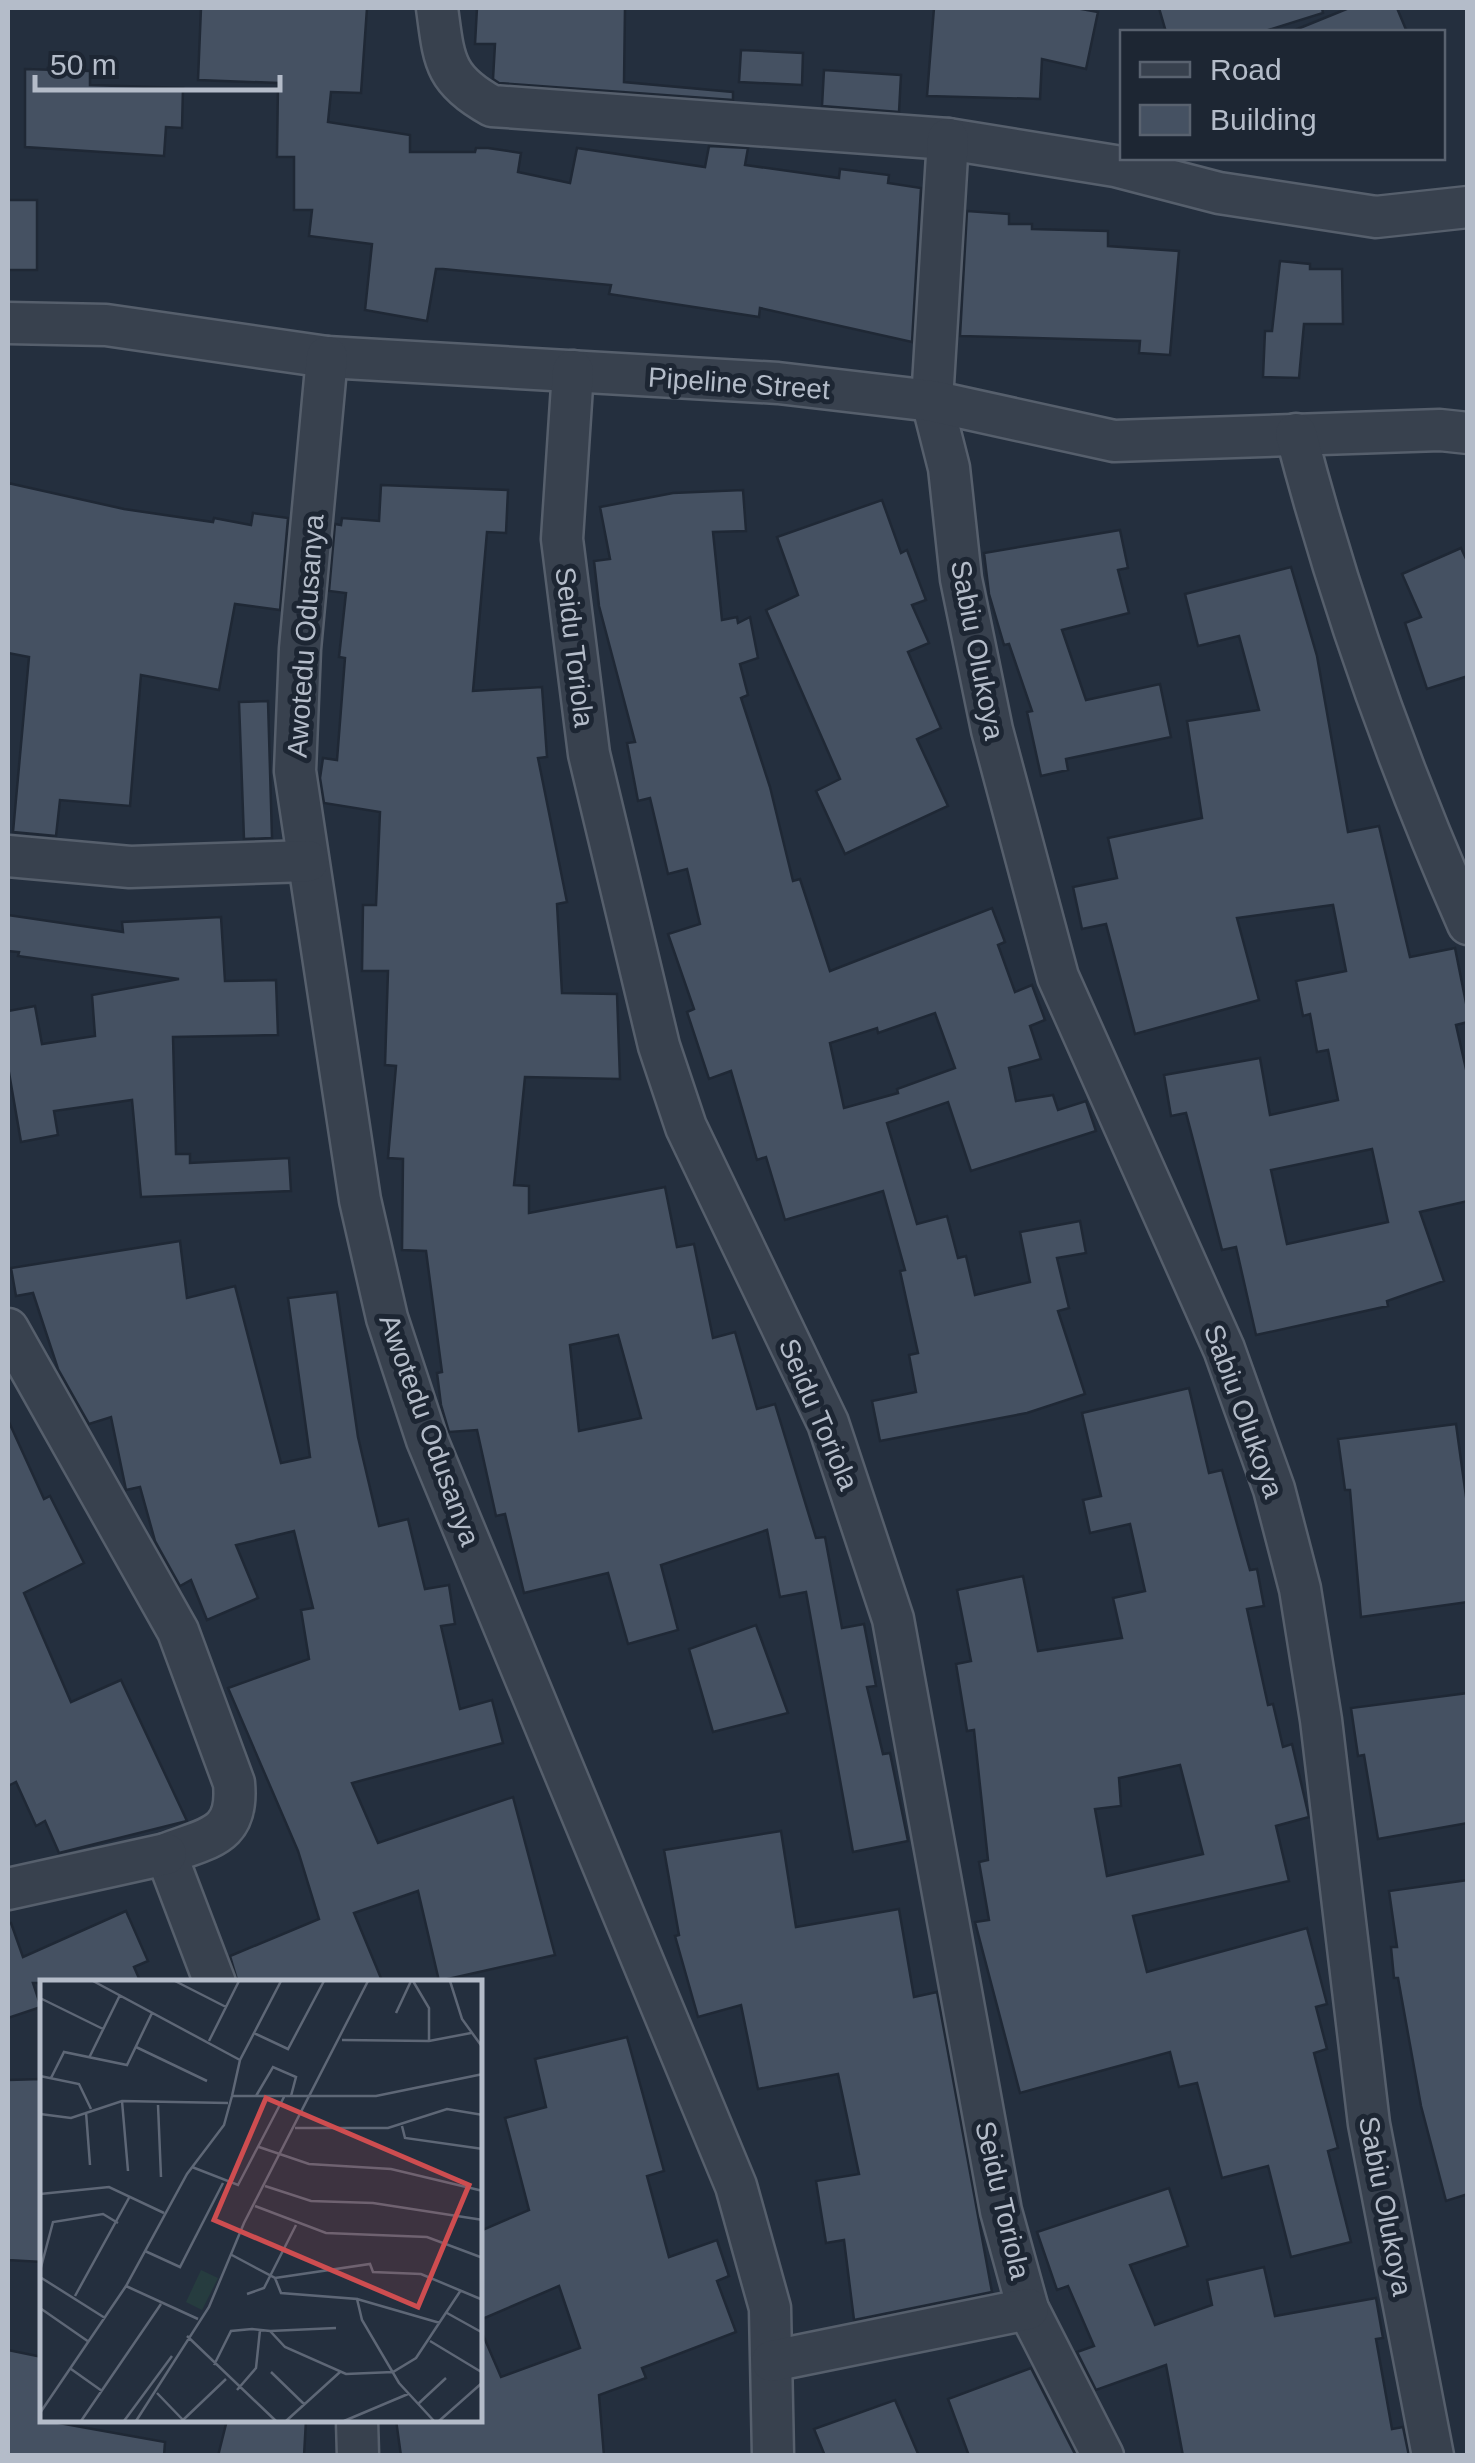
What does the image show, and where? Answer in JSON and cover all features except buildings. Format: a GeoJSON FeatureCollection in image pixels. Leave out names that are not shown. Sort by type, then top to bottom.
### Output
{"type":"FeatureCollection","features":[{"type":"Feature","properties":{"kind":"street"},"geometry":{"type":"LineString","coordinates":[[437,8],[444,66],[467,92],[492,106],[948,139],[1115,166],[1219,193],[1376,217],[1468,208]]}},
{"type":"Feature","properties":{"kind":"street","name":"Sabiu Olukoya"},"geometry":{"type":"LineString","coordinates":[[948,139],[932,401],[949,468],[961,579],[992,730],[1058,977],[1224,1349],[1274,1489],[1300,1589],[1321,1720],[1369,2124],[1433,2456]]}},
{"type":"Feature","properties":{"kind":"street","name":"Pipeline Street"},"geometry":{"type":"LineString","coordinates":[[8,323],[106,325],[327,357],[778,383],[932,401],[1114,441],[1440,430],[1468,433]]}},
{"type":"Feature","properties":{"kind":"street","name":"Awotedu Odusanya"},"geometry":{"type":"LineString","coordinates":[[327,357],[300,649],[295,771],[360,1200],[387,1318],[427,1440],[736,2186],[770,2308],[773,2456]]}},
{"type":"Feature","properties":{"kind":"street","name":"Seidu Toriola"},"geometry":{"type":"LineString","coordinates":[[574,372],[562,538],[589,754],[658,1046],[686,1127],[828,1422],[888,1602],[1000,2211],[1028,2308],[1103,2456]]}},
{"type":"Feature","properties":{"kind":"street"},"geometry":{"type":"LineString","coordinates":[[1296,434],[1329,561],[1423,823],[1468,924]]}},
{"type":"Feature","properties":{"kind":"street"},"geometry":{"type":"LineString","coordinates":[[8,856],[130,867],[308,861]]}},
{"type":"Feature","properties":{"kind":"street"},"geometry":{"type":"LineString","coordinates":[[8,1329],[178,1631],[234,1784],[237,1810],[222,1832],[166,1854],[8,1890]]}},
{"type":"Feature","properties":{"kind":"street"},"geometry":{"type":"LineString","coordinates":[[166,1854],[214,1980]]}},
{"type":"Feature","properties":{"kind":"street"},"geometry":{"type":"LineString","coordinates":[[772,2361],[1028,2308]]}},
{"type":"Feature","properties":{"kind":"street"},"geometry":{"type":"LineString","coordinates":[[357,2423],[358,2456]]}}]}
